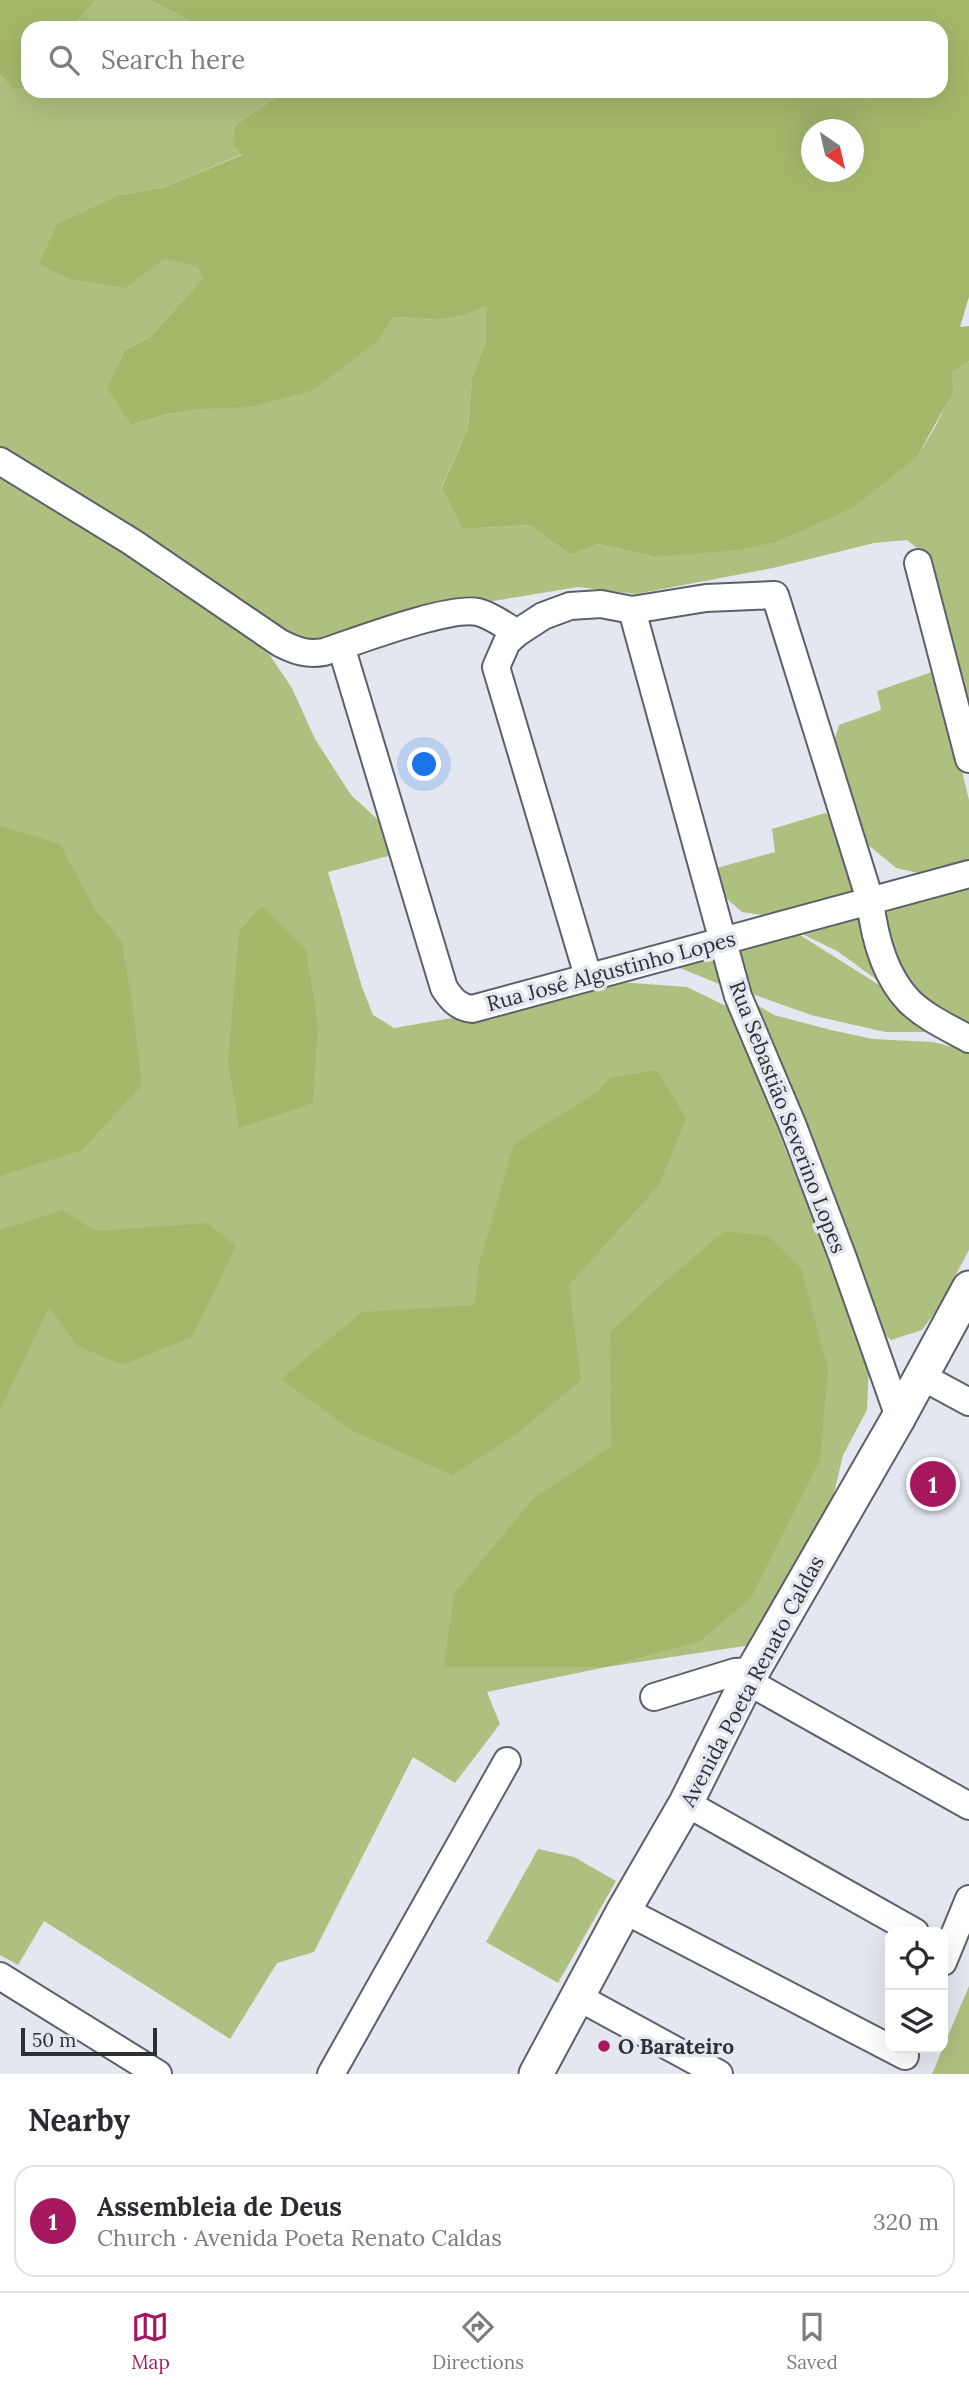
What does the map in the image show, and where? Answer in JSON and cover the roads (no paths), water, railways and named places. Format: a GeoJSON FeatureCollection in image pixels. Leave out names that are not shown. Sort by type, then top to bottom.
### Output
{"type":"FeatureCollection","features":[{"type":"Feature","properties":{"kind":"main road","name":"Avenida Poeta Renato Caldas"},"geometry":{"type":"LineString","coordinates":[[536,2074],[624,1910],[686,1803],[750,1676],[899,1417],[969,1288]]}},
{"type":"Feature","properties":{"kind":"street"},"geometry":{"type":"LineString","coordinates":[[0,461],[132,542],[295,651],[310,654],[426,620],[467,611],[479,612],[493,618],[517,633]]}},
{"type":"Feature","properties":{"kind":"street"},"geometry":{"type":"LineString","coordinates":[[918,563],[969,759]]}},
{"type":"Feature","properties":{"kind":"street"},"geometry":{"type":"LineString","coordinates":[[588,976],[496,667],[508,642],[543,616],[570,606],[601,604],[632,610],[706,598],[775,595],[870,900],[878,942],[900,990],[911,1003],[969,1039]]}},
{"type":"Feature","properties":{"kind":"street","name":"Rua Sebastião Severino Lopes"},"geometry":{"type":"LineString","coordinates":[[632,610],[738,996],[793,1126],[899,1417]]}},
{"type":"Feature","properties":{"kind":"street","name":"Rua José Algustinho Lopes"},"geometry":{"type":"LineString","coordinates":[[341,646],[444,988],[462,1008],[472,1009],[969,874]]}},
{"type":"Feature","properties":{"kind":"street"},"geometry":{"type":"LineString","coordinates":[[922,1376],[969,1402]]}},
{"type":"Feature","properties":{"kind":"street"},"geometry":{"type":"LineString","coordinates":[[654,1698],[735,1672],[750,1676],[969,1806]]}},
{"type":"Feature","properties":{"kind":"street"},"geometry":{"type":"LineString","coordinates":[[331,2074],[506,1760]]}},
{"type":"Feature","properties":{"kind":"street"},"geometry":{"type":"LineString","coordinates":[[686,1803],[906,1927]]}},
{"type":"Feature","properties":{"kind":"street"},"geometry":{"type":"LineString","coordinates":[[948,1945],[969,1899]]}},
{"type":"Feature","properties":{"kind":"street"},"geometry":{"type":"LineString","coordinates":[[624,1910],[903,2059]]}},
{"type":"Feature","properties":{"kind":"street"},"geometry":{"type":"LineString","coordinates":[[3,1986],[158,2074]]}},
{"type":"Feature","properties":{"kind":"street"},"geometry":{"type":"LineString","coordinates":[[578,1997],[719,2074]]}},
{"type":"Feature","properties":{"kind":"place","name":"Assembleia de Deus"},"geometry":{"type":"Point","coordinates":[933,1484]}},
{"type":"Feature","properties":{"kind":"place","name":"O Barateiro"},"geometry":{"type":"Point","coordinates":[604,2046]}}]}
